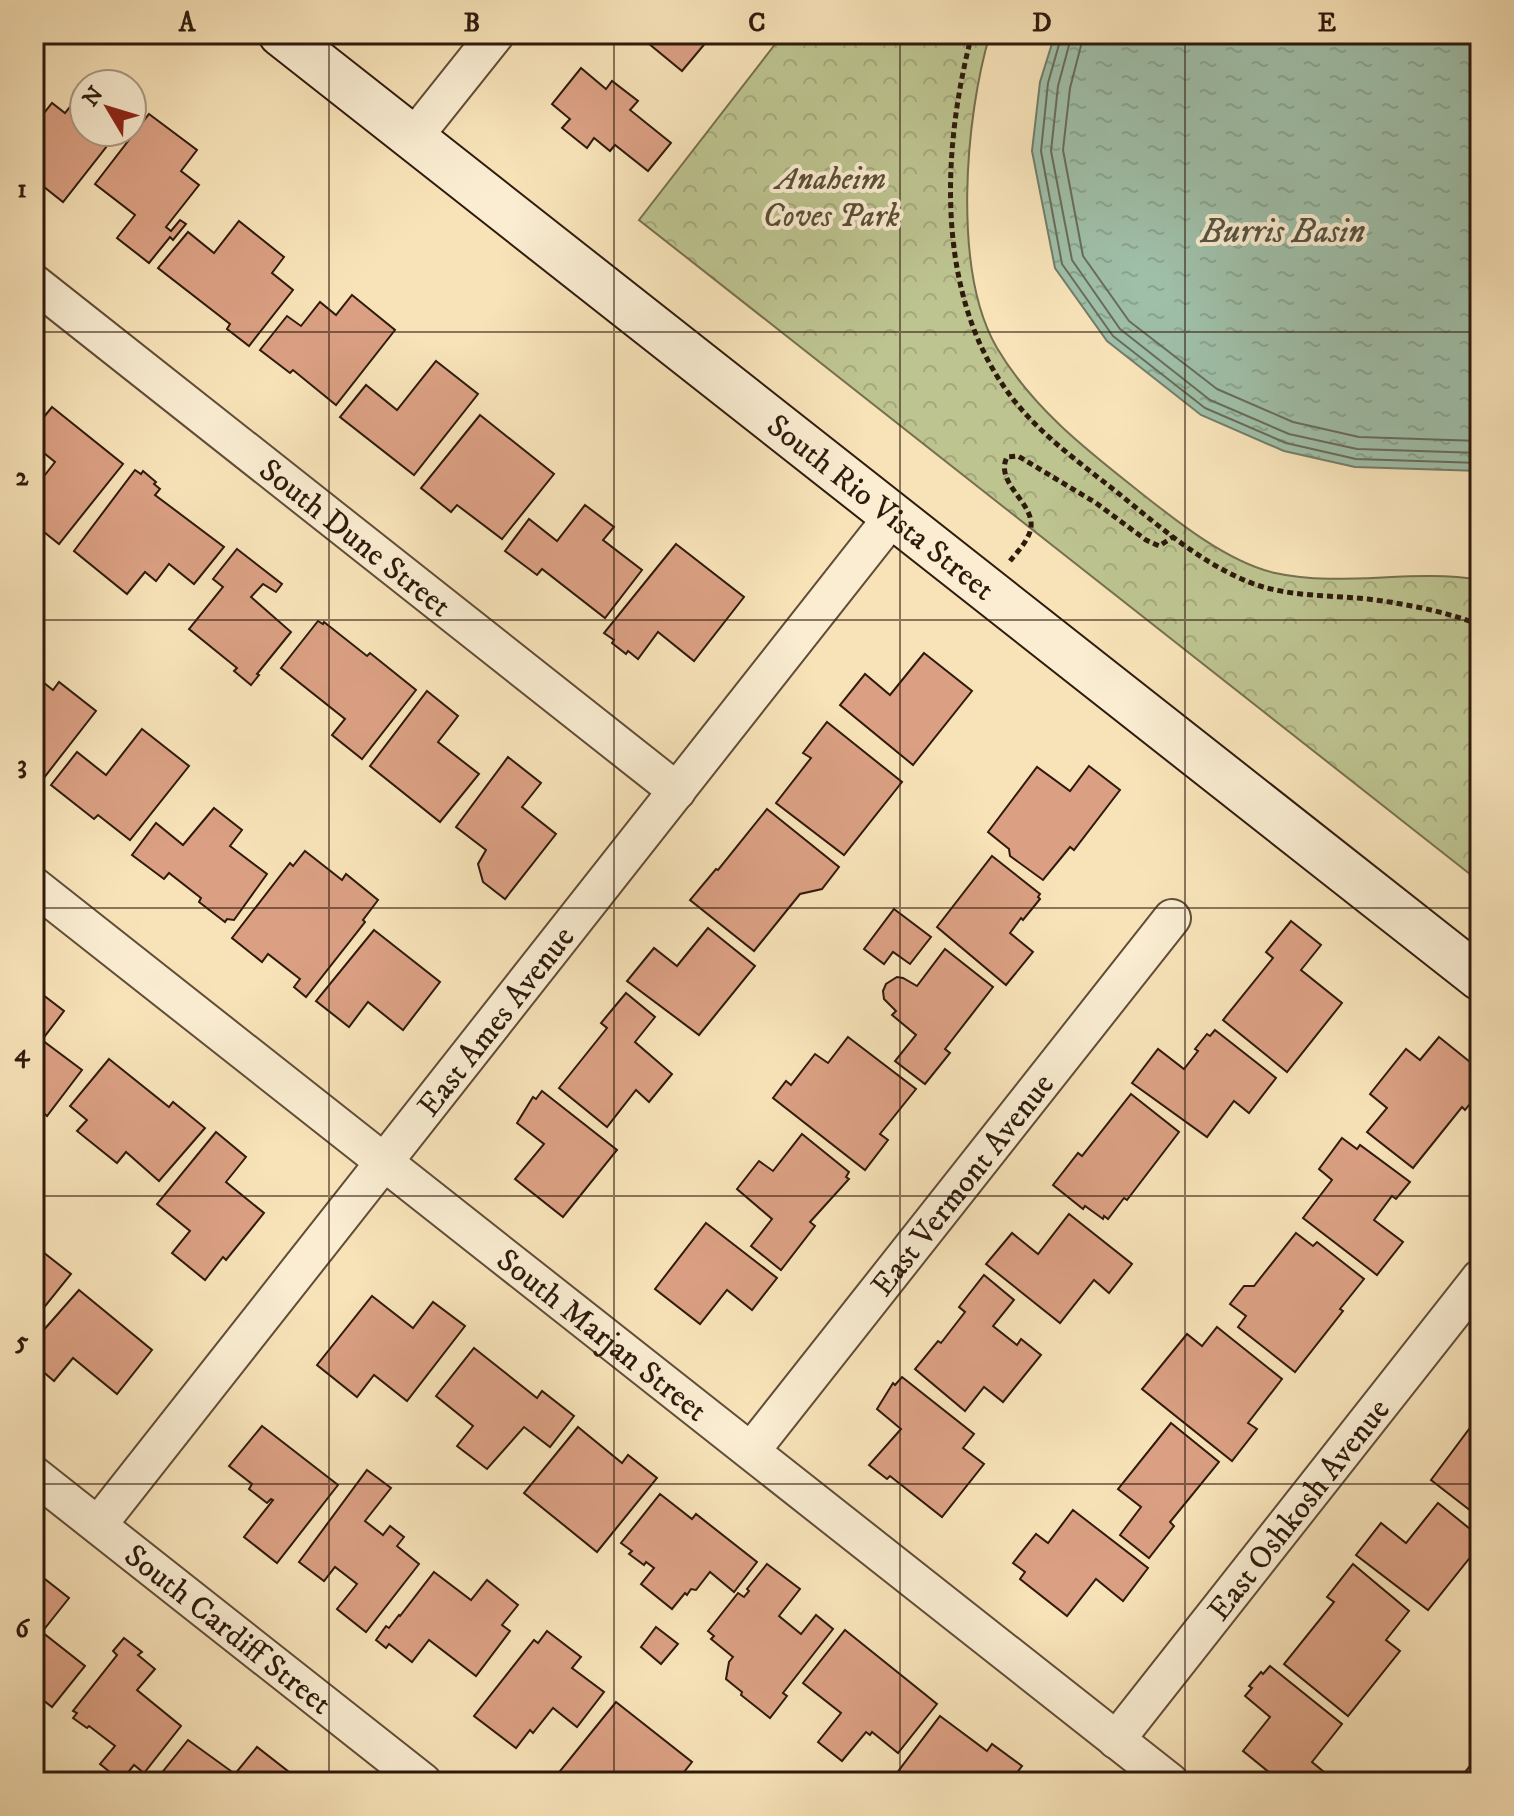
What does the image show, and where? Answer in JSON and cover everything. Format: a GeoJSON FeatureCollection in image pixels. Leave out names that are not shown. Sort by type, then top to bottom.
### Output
{"type":"FeatureCollection","features":[{"type":"Feature","properties":{"kind":"street","name":"South Rio Vista Street"},"geometry":{"type":"LineString","coordinates":[[281,34],[1480,978]]}},
{"type":"Feature","properties":{"kind":"street"},"geometry":{"type":"LineString","coordinates":[[413,138],[496,34]]}},
{"type":"Feature","properties":{"kind":"street","name":"South Dune Street"},"geometry":{"type":"LineString","coordinates":[[34,283],[677,791]]}},
{"type":"Feature","properties":{"kind":"street","name":"East Ames Avenue"},"geometry":{"type":"LineString","coordinates":[[98,1525],[893,516]]}},
{"type":"Feature","properties":{"kind":"street","name":"South Marjan Street"},"geometry":{"type":"LineString","coordinates":[[34,886],[1170,1782]]}},
{"type":"Feature","properties":{"kind":"street","name":"East Vermont Avenue"},"geometry":{"type":"LineString","coordinates":[[751,1451],[1172,918]]}},
{"type":"Feature","properties":{"kind":"street","name":"East Oshkosh Avenue"},"geometry":{"type":"LineString","coordinates":[[1116,1740],[1480,1278]]}},
{"type":"Feature","properties":{"kind":"street","name":"South Cardiff Street"},"geometry":{"type":"LineString","coordinates":[[34,1475],[423,1782]]}},
{"type":"Feature","properties":{"kind":"path"},"geometry":{"type":"LineString","coordinates":[[972,34],[958,100],[952,194],[958,274],[975,334],[994,372],[1027,415],[1058,446],[1173,537],[1223,569],[1285,592],[1367,599],[1421,608],[1455,615],[1480,625]]}},
{"type":"Feature","properties":{"kind":"path"},"geometry":{"type":"LineString","coordinates":[[988,591],[1026,540],[1032,523],[1006,476],[1004,463],[1007,457],[1018,456],[1096,503],[1146,540],[1159,546],[1173,537]]}},
{"type":"Feature","properties":{"kind":"green space","name":"Anaheim Coves Park"},"geometry":{"type":"Polygon","coordinates":[[[783,34],[990,34],[974,107],[967,193],[973,278],[983,316],[997,348],[1043,408],[1078,442],[1151,501],[1220,550],[1275,573],[1326,579],[1429,576],[1480,580],[1480,882],[639,220],[783,34]]]}},
{"type":"Feature","properties":{"kind":"water","name":"Burris Basin"},"geometry":{"type":"Polygon","coordinates":[[[1055,34],[1480,34],[1480,471],[1355,467],[1284,451],[1201,415],[1107,341],[1055,268],[1032,151],[1040,82],[1055,34]]]}},
{"type":"Feature","properties":{"kind":"building"},"geometry":{"type":"Polygon","coordinates":[[[637,34],[713,34],[682,71],[637,34]]]}},
{"type":"Feature","properties":{"kind":"building"},"geometry":{"type":"Polygon","coordinates":[[[581,68],[606,89],[612,81],[638,101],[630,110],[671,143],[648,171],[615,145],[610,151],[594,138],[587,148],[562,128],[570,119],[552,104],[581,68]]]}},
{"type":"Feature","properties":{"kind":"building"},"geometry":{"type":"Polygon","coordinates":[[[52,103],[65,113],[68,109],[68,148],[105,148],[63,202],[34,179],[34,105],[44,113],[52,103]]]}},
{"type":"Feature","properties":{"kind":"building"},"geometry":{"type":"Polygon","coordinates":[[[148,115],[197,150],[181,171],[199,185],[166,227],[171,231],[180,220],[186,224],[173,240],[170,237],[149,263],[117,238],[135,215],[95,184],[123,148],[148,148],[148,115]]]}},
{"type":"Feature","properties":{"kind":"building"},"geometry":{"type":"Polygon","coordinates":[[[239,221],[284,257],[272,273],[293,290],[249,346],[227,329],[230,324],[158,268],[188,232],[214,253],[239,221]]]}},
{"type":"Feature","properties":{"kind":"building"},"geometry":{"type":"Polygon","coordinates":[[[352,295],[395,330],[336,405],[293,370],[290,373],[260,350],[287,316],[301,326],[320,302],[336,315],[352,295]]]}},
{"type":"Feature","properties":{"kind":"building"},"geometry":{"type":"Polygon","coordinates":[[[436,361],[478,394],[414,475],[340,417],[366,385],[397,410],[436,361]]]}},
{"type":"Feature","properties":{"kind":"building"},"geometry":{"type":"Polygon","coordinates":[[[52,407],[123,464],[59,544],[34,524],[34,489],[55,462],[34,445],[34,429],[52,407]]]}},
{"type":"Feature","properties":{"kind":"building"},"geometry":{"type":"Polygon","coordinates":[[[480,415],[554,474],[502,539],[457,505],[451,512],[421,488],[480,415]]]}},
{"type":"Feature","properties":{"kind":"building"},"geometry":{"type":"Polygon","coordinates":[[[135,470],[141,474],[143,471],[156,482],[154,484],[160,489],[155,495],[224,547],[194,584],[169,564],[156,581],[145,572],[127,594],[74,551],[135,470]]]}},
{"type":"Feature","properties":{"kind":"building"},"geometry":{"type":"Polygon","coordinates":[[[585,505],[614,527],[603,540],[642,570],[605,618],[542,569],[537,575],[505,551],[529,519],[557,541],[585,505]]]}},
{"type":"Feature","properties":{"kind":"building"},"geometry":{"type":"Polygon","coordinates":[[[676,544],[744,597],[694,661],[658,632],[638,659],[628,651],[626,654],[604,633],[676,544]]]}},
{"type":"Feature","properties":{"kind":"building"},"geometry":{"type":"Polygon","coordinates":[[[237,549],[282,584],[276,592],[263,584],[251,597],[291,632],[251,685],[234,671],[237,668],[189,629],[223,587],[213,579],[237,549]]]}},
{"type":"Feature","properties":{"kind":"building"},"geometry":{"type":"Polygon","coordinates":[[[318,621],[324,622],[367,656],[370,653],[416,690],[362,759],[332,735],[345,719],[281,668],[318,621]]]}},
{"type":"Feature","properties":{"kind":"building"},"geometry":{"type":"Polygon","coordinates":[[[924,653],[972,691],[913,765],[840,705],[865,674],[890,695],[924,653]]]}},
{"type":"Feature","properties":{"kind":"building"},"geometry":{"type":"Polygon","coordinates":[[[34,675],[53,690],[59,682],[96,711],[43,779],[34,772],[34,675]]]}},
{"type":"Feature","properties":{"kind":"building"},"geometry":{"type":"Polygon","coordinates":[[[427,691],[458,716],[438,742],[479,774],[440,822],[370,766],[427,691]]]}},
{"type":"Feature","properties":{"kind":"building"},"geometry":{"type":"Polygon","coordinates":[[[827,722],[902,782],[844,855],[776,803],[811,758],[803,753],[827,722]]]}},
{"type":"Feature","properties":{"kind":"building"},"geometry":{"type":"Polygon","coordinates":[[[142,729],[189,766],[130,840],[98,815],[94,819],[51,785],[77,752],[106,775],[142,729]]]}},
{"type":"Feature","properties":{"kind":"building"},"geometry":{"type":"Polygon","coordinates":[[[508,757],[541,783],[522,807],[556,834],[505,899],[483,882],[478,864],[486,850],[456,827],[508,757]]]}},
{"type":"Feature","properties":{"kind":"building"},"geometry":{"type":"Polygon","coordinates":[[[1089,766],[1120,790],[1074,850],[1070,847],[1043,880],[1010,856],[1009,849],[988,832],[1037,767],[1070,791],[1089,766]]]}},
{"type":"Feature","properties":{"kind":"building"},"geometry":{"type":"Polygon","coordinates":[[[214,808],[242,830],[230,846],[267,874],[234,920],[227,919],[225,922],[169,873],[164,879],[132,855],[156,823],[183,845],[214,808]]]}},
{"type":"Feature","properties":{"kind":"building"},"geometry":{"type":"Polygon","coordinates":[[[767,809],[839,867],[822,889],[800,894],[754,951],[690,900],[767,809]]]}},
{"type":"Feature","properties":{"kind":"building"},"geometry":{"type":"Polygon","coordinates":[[[305,851],[342,880],[346,874],[378,900],[363,920],[365,922],[306,997],[294,987],[300,979],[268,954],[262,962],[232,938],[290,863],[293,866],[305,851]]]}},
{"type":"Feature","properties":{"kind":"building"},"geometry":{"type":"Polygon","coordinates":[[[992,856],[1040,894],[1040,899],[1010,933],[1033,952],[1006,985],[937,927],[992,856]]]}},
{"type":"Feature","properties":{"kind":"building"},"geometry":{"type":"Polygon","coordinates":[[[894,909],[931,937],[910,964],[893,952],[884,964],[864,949],[894,909]]]}},
{"type":"Feature","properties":{"kind":"building"},"geometry":{"type":"Polygon","coordinates":[[[1291,921],[1321,945],[1301,970],[1342,1003],[1287,1072],[1223,1020],[1273,958],[1266,952],[1291,921]]]}},
{"type":"Feature","properties":{"kind":"building"},"geometry":{"type":"Polygon","coordinates":[[[708,928],[755,966],[699,1035],[627,981],[654,948],[677,966],[708,928]]]}},
{"type":"Feature","properties":{"kind":"building"},"geometry":{"type":"Polygon","coordinates":[[[374,930],[440,982],[403,1030],[368,1002],[349,1027],[316,1001],[374,930]]]}},
{"type":"Feature","properties":{"kind":"building"},"geometry":{"type":"Polygon","coordinates":[[[945,949],[993,987],[945,1049],[950,1053],[925,1084],[895,1061],[916,1035],[892,1015],[896,1011],[884,999],[883,991],[886,984],[897,977],[917,986],[945,949]]]}},
{"type":"Feature","properties":{"kind":"building"},"geometry":{"type":"Polygon","coordinates":[[[34,988],[64,1011],[42,1040],[82,1070],[47,1116],[41,1111],[34,1121],[34,988]]]}},
{"type":"Feature","properties":{"kind":"building"},"geometry":{"type":"Polygon","coordinates":[[[626,993],[655,1017],[635,1042],[672,1074],[649,1102],[636,1090],[607,1127],[559,1088],[607,1028],[601,1023],[626,993]]]}},
{"type":"Feature","properties":{"kind":"building"},"geometry":{"type":"Polygon","coordinates":[[[1215,1030],[1276,1078],[1249,1113],[1234,1101],[1207,1137],[1132,1083],[1158,1049],[1184,1069],[1198,1051],[1195,1049],[1207,1034],[1210,1036],[1215,1030]]]}},
{"type":"Feature","properties":{"kind":"building"},"geometry":{"type":"Polygon","coordinates":[[[848,1037],[916,1089],[880,1134],[888,1140],[865,1170],[773,1098],[786,1081],[791,1085],[815,1054],[828,1063],[848,1037]]]}},
{"type":"Feature","properties":{"kind":"building"},"geometry":{"type":"Polygon","coordinates":[[[1439,1037],[1480,1070],[1480,1091],[1465,1110],[1462,1107],[1413,1168],[1367,1132],[1387,1108],[1370,1094],[1406,1049],[1420,1060],[1439,1037]]]}},
{"type":"Feature","properties":{"kind":"building"},"geometry":{"type":"Polygon","coordinates":[[[109,1059],[169,1107],[173,1102],[205,1128],[159,1181],[126,1152],[117,1163],[77,1131],[87,1120],[70,1106],[109,1059]]]}},
{"type":"Feature","properties":{"kind":"building"},"geometry":{"type":"Polygon","coordinates":[[[542,1091],[617,1150],[563,1217],[515,1179],[544,1144],[517,1123],[533,1097],[536,1099],[542,1091]]]}},
{"type":"Feature","properties":{"kind":"building"},"geometry":{"type":"Polygon","coordinates":[[[1131,1094],[1179,1132],[1127,1200],[1124,1198],[1108,1219],[1104,1216],[1103,1219],[1085,1206],[1083,1209],[1053,1185],[1078,1153],[1082,1156],[1131,1094]]]}},
{"type":"Feature","properties":{"kind":"building"},"geometry":{"type":"Polygon","coordinates":[[[216,1132],[246,1157],[226,1182],[264,1213],[226,1260],[223,1257],[205,1280],[172,1253],[190,1231],[157,1204],[216,1132]]]}},
{"type":"Feature","properties":{"kind":"building"},"geometry":{"type":"Polygon","coordinates":[[[802,1134],[849,1172],[846,1177],[849,1179],[810,1222],[815,1226],[781,1270],[751,1246],[772,1219],[737,1189],[759,1161],[773,1171],[802,1134]]]}},
{"type":"Feature","properties":{"kind":"building"},"geometry":{"type":"Polygon","coordinates":[[[1342,1138],[1357,1149],[1360,1145],[1410,1182],[1396,1199],[1392,1196],[1374,1220],[1403,1242],[1377,1275],[1303,1218],[1332,1180],[1319,1169],[1342,1138]]]}},
{"type":"Feature","properties":{"kind":"building"},"geometry":{"type":"Polygon","coordinates":[[[1069,1214],[1132,1264],[1109,1293],[1094,1280],[1060,1323],[986,1264],[1012,1233],[1038,1254],[1069,1214]]]}},
{"type":"Feature","properties":{"kind":"building"},"geometry":{"type":"Polygon","coordinates":[[[706,1223],[777,1278],[752,1310],[727,1290],[700,1324],[655,1289],[706,1223]]]}},
{"type":"Feature","properties":{"kind":"building"},"geometry":{"type":"Polygon","coordinates":[[[1296,1233],[1313,1246],[1317,1242],[1364,1279],[1295,1372],[1238,1327],[1246,1316],[1230,1304],[1244,1286],[1254,1286],[1296,1233]]]}},
{"type":"Feature","properties":{"kind":"building"},"geometry":{"type":"Polygon","coordinates":[[[34,1245],[71,1274],[34,1320],[34,1245]]]}},
{"type":"Feature","properties":{"kind":"building"},"geometry":{"type":"Polygon","coordinates":[[[984,1275],[1014,1300],[993,1326],[1017,1345],[1021,1339],[1041,1355],[1003,1402],[984,1387],[965,1411],[915,1369],[938,1341],[941,1343],[965,1312],[959,1307],[984,1275]]]}},
{"type":"Feature","properties":{"kind":"building"},"geometry":{"type":"Polygon","coordinates":[[[79,1290],[152,1350],[117,1394],[73,1358],[54,1381],[34,1364],[34,1341],[79,1290]]]}},
{"type":"Feature","properties":{"kind":"building"},"geometry":{"type":"Polygon","coordinates":[[[372,1296],[413,1328],[433,1302],[465,1326],[407,1401],[374,1375],[357,1397],[317,1365],[372,1296]]]}},
{"type":"Feature","properties":{"kind":"building"},"geometry":{"type":"Polygon","coordinates":[[[1217,1327],[1282,1379],[1248,1423],[1257,1429],[1232,1461],[1142,1389],[1187,1334],[1202,1346],[1217,1327]]]}},
{"type":"Feature","properties":{"kind":"building"},"geometry":{"type":"Polygon","coordinates":[[[474,1348],[537,1398],[542,1391],[574,1416],[550,1447],[524,1427],[487,1469],[457,1446],[473,1426],[436,1396],[474,1348]]]}},
{"type":"Feature","properties":{"kind":"building"},"geometry":{"type":"Polygon","coordinates":[[[902,1377],[974,1434],[963,1448],[984,1464],[942,1517],[890,1476],[887,1479],[869,1465],[901,1429],[877,1409],[893,1383],[895,1385],[902,1377]]]}},
{"type":"Feature","properties":{"kind":"building"},"geometry":{"type":"Polygon","coordinates":[[[1480,1403],[1480,1518],[1431,1480],[1478,1417],[1472,1413],[1480,1403]]]}},
{"type":"Feature","properties":{"kind":"building"},"geometry":{"type":"Polygon","coordinates":[[[1171,1423],[1219,1462],[1170,1522],[1174,1526],[1149,1558],[1120,1535],[1141,1507],[1118,1489],[1171,1423]]]}},
{"type":"Feature","properties":{"kind":"building"},"geometry":{"type":"Polygon","coordinates":[[[262,1426],[338,1485],[277,1563],[244,1537],[273,1500],[267,1503],[249,1489],[252,1484],[229,1466],[262,1426]]]}},
{"type":"Feature","properties":{"kind":"building"},"geometry":{"type":"Polygon","coordinates":[[[578,1427],[622,1463],[628,1455],[657,1478],[597,1552],[524,1493],[578,1427]]]}},
{"type":"Feature","properties":{"kind":"building"},"geometry":{"type":"Polygon","coordinates":[[[367,1470],[391,1488],[365,1521],[383,1535],[390,1526],[404,1537],[397,1546],[419,1564],[366,1632],[337,1609],[357,1584],[335,1567],[324,1581],[299,1562],[367,1470]]]}},
{"type":"Feature","properties":{"kind":"building"},"geometry":{"type":"Polygon","coordinates":[[[660,1494],[692,1519],[696,1514],[757,1562],[734,1592],[710,1572],[696,1590],[691,1589],[687,1595],[685,1593],[672,1609],[641,1584],[654,1568],[629,1554],[632,1551],[621,1543],[660,1494]]]}},
{"type":"Feature","properties":{"kind":"building"},"geometry":{"type":"Polygon","coordinates":[[[1438,1503],[1480,1537],[1480,1545],[1428,1610],[1356,1555],[1381,1523],[1406,1543],[1438,1503]]]}},
{"type":"Feature","properties":{"kind":"building"},"geometry":{"type":"Polygon","coordinates":[[[1073,1510],[1148,1568],[1123,1601],[1096,1579],[1067,1616],[1020,1579],[1025,1572],[1013,1563],[1036,1534],[1048,1543],[1073,1510]]]}},
{"type":"Feature","properties":{"kind":"building"},"geometry":{"type":"Polygon","coordinates":[[[767,1564],[800,1589],[779,1616],[801,1634],[816,1615],[833,1629],[783,1693],[787,1696],[770,1718],[726,1679],[733,1657],[711,1639],[714,1636],[708,1631],[738,1593],[744,1597],[767,1564]]]}},
{"type":"Feature","properties":{"kind":"building"},"geometry":{"type":"Polygon","coordinates":[[[1353,1564],[1409,1611],[1386,1640],[1400,1651],[1348,1716],[1284,1664],[1334,1602],[1327,1597],[1353,1564]]]}},
{"type":"Feature","properties":{"kind":"building"},"geometry":{"type":"Polygon","coordinates":[[[36,1572],[69,1598],[42,1632],[85,1666],[52,1707],[34,1693],[36,1572]]]}},
{"type":"Feature","properties":{"kind":"building"},"geometry":{"type":"Polygon","coordinates":[[[434,1572],[471,1600],[487,1580],[518,1605],[502,1625],[510,1631],[476,1676],[429,1640],[412,1662],[389,1644],[386,1648],[376,1640],[386,1626],[389,1628],[400,1616],[434,1572]]]}},
{"type":"Feature","properties":{"kind":"building"},"geometry":{"type":"Polygon","coordinates":[[[656,1627],[678,1644],[661,1664],[641,1647],[656,1627]]]}},
{"type":"Feature","properties":{"kind":"building"},"geometry":{"type":"Polygon","coordinates":[[[845,1630],[937,1704],[898,1753],[872,1732],[870,1735],[866,1732],[842,1761],[818,1742],[841,1713],[803,1683],[845,1630]]]}},
{"type":"Feature","properties":{"kind":"building"},"geometry":{"type":"Polygon","coordinates":[[[547,1631],[581,1657],[572,1668],[604,1692],[577,1727],[553,1708],[516,1748],[474,1716],[534,1640],[538,1643],[547,1631]]]}},
{"type":"Feature","properties":{"kind":"building"},"geometry":{"type":"Polygon","coordinates":[[[124,1638],[142,1652],[138,1655],[155,1669],[137,1690],[181,1726],[144,1773],[134,1765],[121,1781],[100,1764],[115,1746],[73,1718],[77,1713],[73,1711],[117,1655],[113,1651],[124,1638]]]}},
{"type":"Feature","properties":{"kind":"building"},"geometry":{"type":"Polygon","coordinates":[[[1270,1666],[1342,1724],[1312,1762],[1330,1777],[1326,1782],[1281,1782],[1243,1751],[1270,1717],[1245,1696],[1252,1688],[1249,1686],[1270,1666]]]}},
{"type":"Feature","properties":{"kind":"building"},"geometry":{"type":"Polygon","coordinates":[[[616,1702],[692,1762],[676,1782],[623,1782],[625,1778],[618,1773],[611,1782],[552,1781],[616,1702]]]}},
{"type":"Feature","properties":{"kind":"building"},"geometry":{"type":"Polygon","coordinates":[[[940,1716],[987,1751],[992,1744],[1022,1766],[1010,1782],[890,1782],[940,1716]]]}},
{"type":"Feature","properties":{"kind":"building"},"geometry":{"type":"Polygon","coordinates":[[[188,1740],[235,1774],[257,1747],[289,1772],[281,1782],[158,1782],[156,1780],[188,1740]]]}},
{"type":"Feature","properties":{"kind":"building"},"geometry":{"type":"Polygon","coordinates":[[[1473,1762],[1480,1767],[1480,1782],[1457,1782],[1473,1762]]]}}]}
